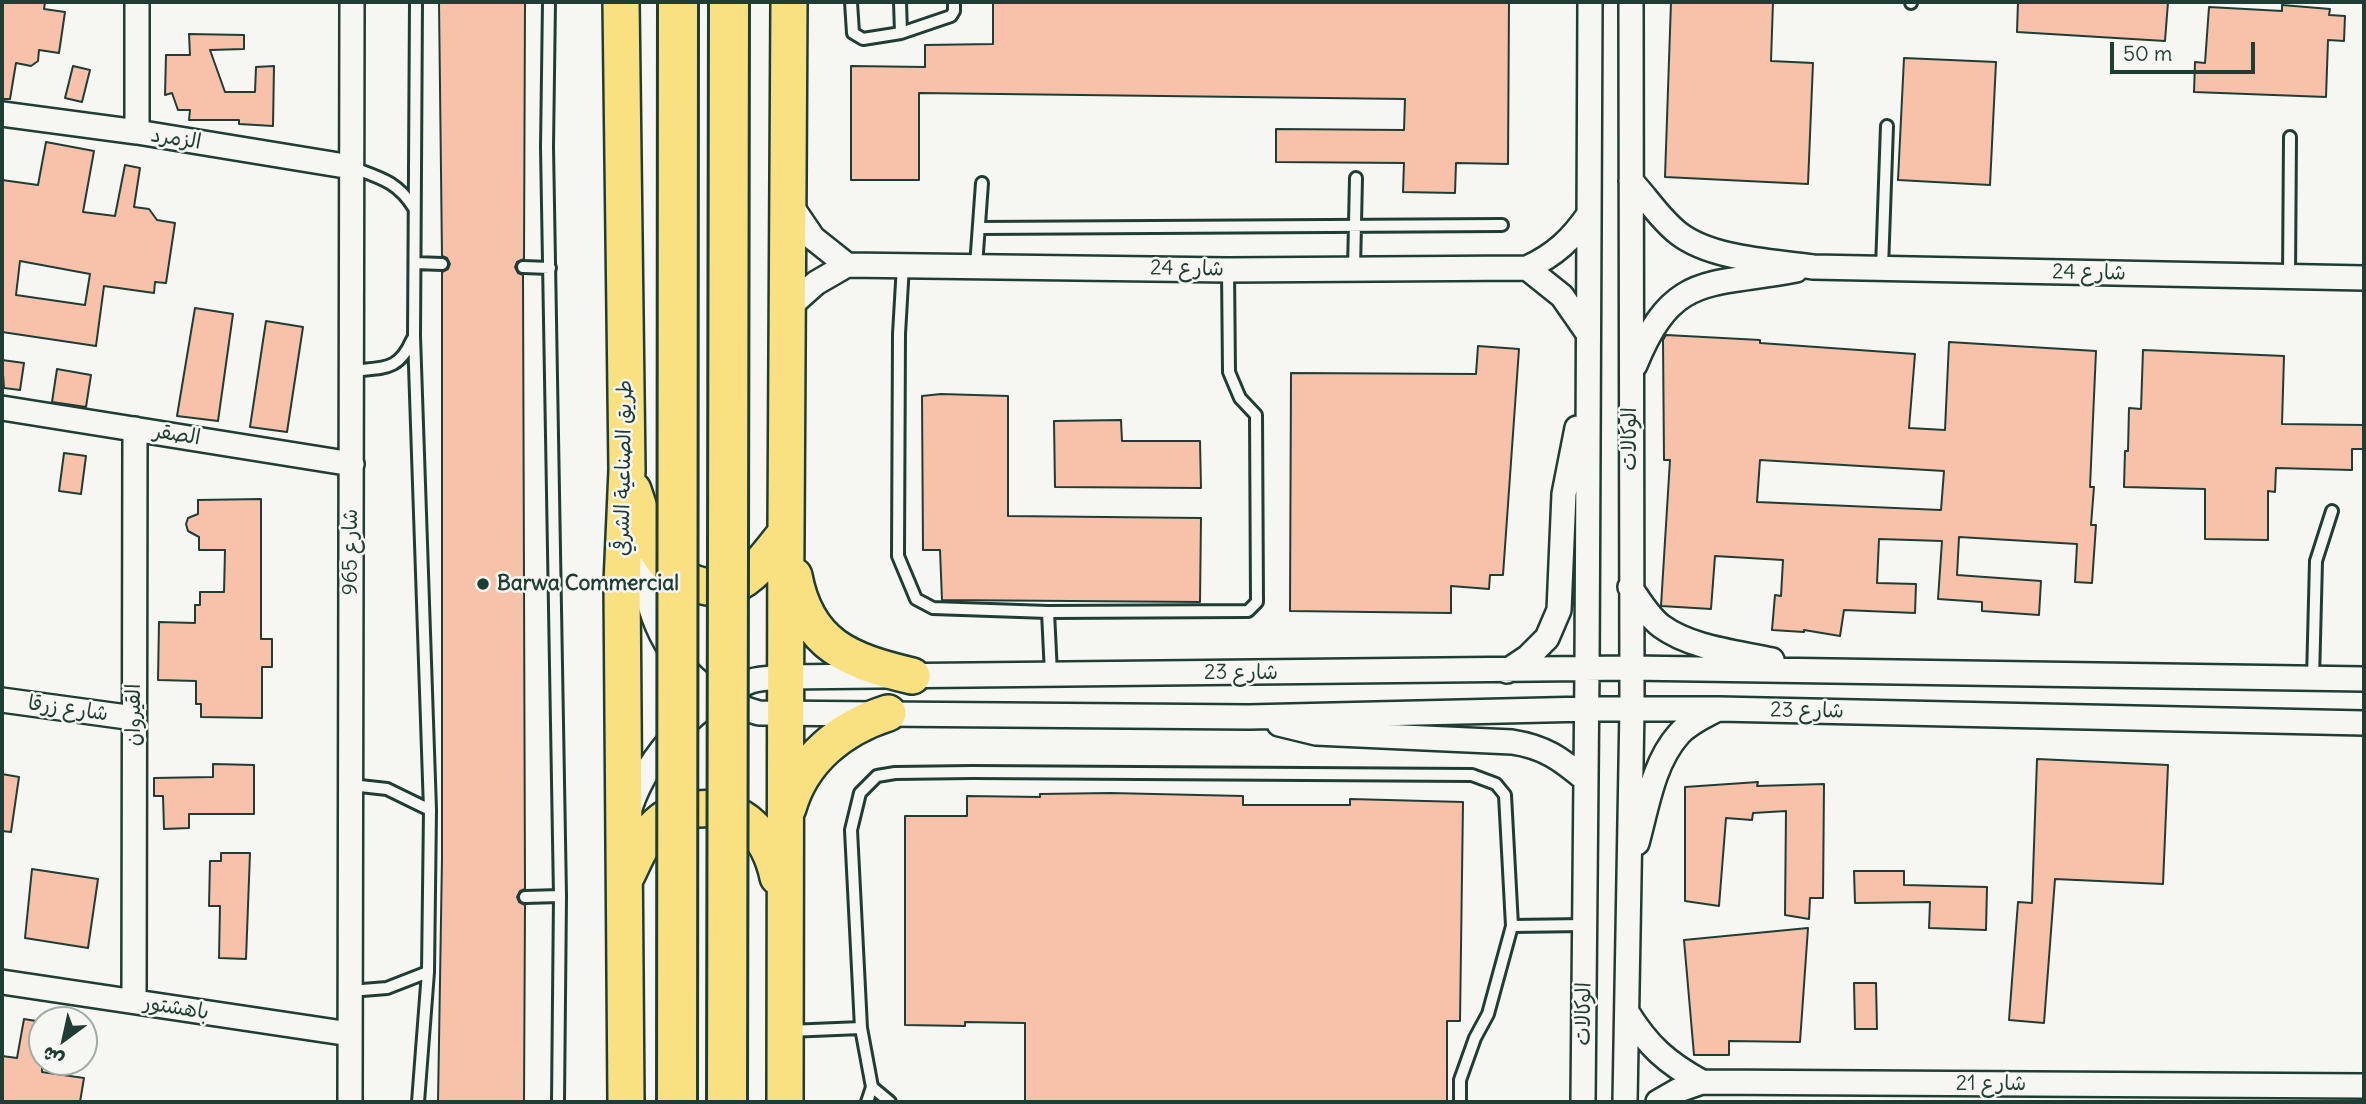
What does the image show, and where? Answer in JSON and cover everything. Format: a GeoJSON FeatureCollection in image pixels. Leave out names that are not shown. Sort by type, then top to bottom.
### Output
{"type":"FeatureCollection","features":[{"type":"Feature","properties":{"kind":"highway"},"geometry":{"type":"LineString","coordinates":[[677,1102],[678,2]]}},
{"type":"Feature","properties":{"kind":"highway"},"geometry":{"type":"LineString","coordinates":[[727,1102],[729,2]]}},
{"type":"Feature","properties":{"kind":"main road","name":"طريق الصناعية الشرقي"},"geometry":{"type":"LineString","coordinates":[[621,2],[627,470],[622,583],[626,1102]]}},
{"type":"Feature","properties":{"kind":"main road"},"geometry":{"type":"LineString","coordinates":[[785,1102],[784,677],[789,307],[789,2]]}},
{"type":"Feature","properties":{"kind":"main road"},"geometry":{"type":"LineString","coordinates":[[627,470],[642,518],[659,555],[672,570],[690,583],[705,587],[732,585],[755,569],[786,533]]}},
{"type":"Feature","properties":{"kind":"main road"},"geometry":{"type":"LineString","coordinates":[[786,533],[802,607],[826,641],[867,664],[912,676]]}},
{"type":"Feature","properties":{"kind":"main road"},"geometry":{"type":"LineString","coordinates":[[784,822],[800,779],[828,744],[856,725],[888,713]]}},
{"type":"Feature","properties":{"kind":"main road"},"geometry":{"type":"LineString","coordinates":[[626,876],[649,834],[661,821],[691,809],[724,810],[753,826],[764,839],[771,850],[784,904]]}},
{"type":"Feature","properties":{"kind":"street"},"geometry":{"type":"LineString","coordinates":[[137,132],[138,2]]}},
{"type":"Feature","properties":{"kind":"street","name":"شارع 965"},"geometry":{"type":"LineString","coordinates":[[350,1102],[352,2]]}},
{"type":"Feature","properties":{"kind":"street","name":"الوكالات"},"geometry":{"type":"LineString","coordinates":[[1583,1102],[1590,2]]}},
{"type":"Feature","properties":{"kind":"street","name":"الوكالات"},"geometry":{"type":"LineString","coordinates":[[1625,1102],[1632,708],[1631,2]]}},
{"type":"Feature","properties":{"kind":"street","name":"الزمرد"},"geometry":{"type":"LineString","coordinates":[[2,114],[137,132],[351,167]]}},
{"type":"Feature","properties":{"kind":"street","name":"شارع 24"},"geometry":{"type":"LineString","coordinates":[[1631,181],[1677,233],[1692,243],[1732,254],[1813,267],[2364,278]]}},
{"type":"Feature","properties":{"kind":"street"},"geometry":{"type":"LineString","coordinates":[[788,201],[813,238],[847,265],[816,283],[789,307]]}},
{"type":"Feature","properties":{"kind":"street","name":"شارع 24"},"geometry":{"type":"LineString","coordinates":[[847,265],[1228,270],[1527,268],[1563,247],[1588,214]]}},
{"type":"Feature","properties":{"kind":"street","name":"شارع 24"},"geometry":{"type":"LineString","coordinates":[[1630,376],[1656,322],[1669,306],[1686,292],[1706,284],[1813,267]]}},
{"type":"Feature","properties":{"kind":"street"},"geometry":{"type":"LineString","coordinates":[[1527,268],[1562,296],[1587,332]]}},
{"type":"Feature","properties":{"kind":"street","name":"الوكالات"},"geometry":{"type":"LineString","coordinates":[[1507,671],[1528,657],[1547,638],[1559,610],[1563,494],[1587,380]]}},
{"type":"Feature","properties":{"kind":"street","name":"الصقر"},"geometry":{"type":"LineString","coordinates":[[2,408],[352,464]]}},
{"type":"Feature","properties":{"kind":"street","name":"القيروان"},"geometry":{"type":"LineString","coordinates":[[134,1001],[135,429]]}},
{"type":"Feature","properties":{"kind":"street","name":"شارع 23"},"geometry":{"type":"LineString","coordinates":[[627,470],[647,594],[657,624],[685,668],[720,698],[759,713],[1249,717],[1632,708],[2364,723]]}},
{"type":"Feature","properties":{"kind":"street","name":"شارع 23"},"geometry":{"type":"LineString","coordinates":[[1630,587],[1647,612],[1660,625],[1676,635],[1809,669]]}},
{"type":"Feature","properties":{"kind":"street","name":"شارع 23"},"geometry":{"type":"LineString","coordinates":[[625,825],[637,790],[658,755],[694,716],[734,688],[755,680],[784,677],[1631,668],[2364,679]]}},
{"type":"Feature","properties":{"kind":"street","name":"شارع زرقا"},"geometry":{"type":"LineString","coordinates":[[2,700],[134,718]]}},
{"type":"Feature","properties":{"kind":"street","name":"الوكالات"},"geometry":{"type":"LineString","coordinates":[[1628,876],[1652,790],[1670,746],[1680,732],[1719,709]]}},
{"type":"Feature","properties":{"kind":"street","name":"شارع 23"},"geometry":{"type":"LineString","coordinates":[[1249,717],[1316,733],[1532,745],[1556,756],[1586,780]]}},
{"type":"Feature","properties":{"kind":"street","name":"باهشتور"},"geometry":{"type":"LineString","coordinates":[[2,982],[350,1034]]}},
{"type":"Feature","properties":{"kind":"street","name":"شارع 21"},"geometry":{"type":"LineString","coordinates":[[1627,1012],[1658,1054],[1679,1070],[1702,1082]]}},
{"type":"Feature","properties":{"kind":"street","name":"شارع 21"},"geometry":{"type":"LineString","coordinates":[[1658,1102],[1679,1090],[1702,1082],[2364,1086]]}},
{"type":"Feature","properties":{"kind":"lane"},"geometry":{"type":"LineString","coordinates":[[415,2],[414,336],[430,810],[428,972],[418,1102]]}},
{"type":"Feature","properties":{"kind":"lane"},"geometry":{"type":"LineString","coordinates":[[549,2],[547,147],[560,896],[558,1102]]}},
{"type":"Feature","properties":{"kind":"lane"},"geometry":{"type":"LineString","coordinates":[[851,2],[853,33],[863,39],[901,33],[951,16],[954,2]]}},
{"type":"Feature","properties":{"kind":"lane"},"geometry":{"type":"LineString","coordinates":[[900,2],[901,33]]}},
{"type":"Feature","properties":{"kind":"lane"},"geometry":{"type":"LineString","coordinates":[[1882,268],[1887,127]]}},
{"type":"Feature","properties":{"kind":"lane"},"geometry":{"type":"LineString","coordinates":[[2289,276],[2290,136]]}},
{"type":"Feature","properties":{"kind":"lane"},"geometry":{"type":"LineString","coordinates":[[351,167],[390,181],[403,191],[414,208]]}},
{"type":"Feature","properties":{"kind":"lane"},"geometry":{"type":"LineString","coordinates":[[1354,269],[1356,178]]}},
{"type":"Feature","properties":{"kind":"lane"},"geometry":{"type":"LineString","coordinates":[[976,266],[982,183]]}},
{"type":"Feature","properties":{"kind":"lane"},"geometry":{"type":"LineString","coordinates":[[979,228],[1355,228],[1502,225]]}},
{"type":"Feature","properties":{"kind":"lane"},"geometry":{"type":"LineString","coordinates":[[415,263],[442,264]]}},
{"type":"Feature","properties":{"kind":"lane"},"geometry":{"type":"LineString","coordinates":[[903,265],[899,334],[898,556],[916,599],[933,608],[957,611],[1248,611],[1256,602],[1256,415],[1240,398],[1229,372],[1228,270]]}},
{"type":"Feature","properties":{"kind":"lane"},"geometry":{"type":"LineString","coordinates":[[523,267],[550,268]]}},
{"type":"Feature","properties":{"kind":"lane"},"geometry":{"type":"LineString","coordinates":[[352,371],[389,366],[405,357],[414,336]]}},
{"type":"Feature","properties":{"kind":"lane"},"geometry":{"type":"LineString","coordinates":[[2313,678],[2316,561],[2332,511]]}},
{"type":"Feature","properties":{"kind":"lane"},"geometry":{"type":"LineString","coordinates":[[1048,612],[1051,674]]}},
{"type":"Feature","properties":{"kind":"lane"},"geometry":{"type":"LineString","coordinates":[[867,1102],[872,1087],[861,1028],[851,830],[860,793],[877,775],[972,772],[1472,775],[1496,784],[1505,796],[1512,926],[1488,1014],[1475,1038],[1460,1080],[1460,1102]]}},
{"type":"Feature","properties":{"kind":"lane"},"geometry":{"type":"LineString","coordinates":[[351,785],[387,789],[430,810]]}},
{"type":"Feature","properties":{"kind":"lane"},"geometry":{"type":"LineString","coordinates":[[428,896],[441,896]]}},
{"type":"Feature","properties":{"kind":"lane"},"geometry":{"type":"LineString","coordinates":[[525,897],[560,896]]}},
{"type":"Feature","properties":{"kind":"lane"},"geometry":{"type":"LineString","coordinates":[[1512,926],[1585,925]]}},
{"type":"Feature","properties":{"kind":"lane"},"geometry":{"type":"LineString","coordinates":[[350,991],[387,988],[428,972]]}},
{"type":"Feature","properties":{"kind":"lane"},"geometry":{"type":"LineString","coordinates":[[784,1031],[861,1028]]}},
{"type":"Feature","properties":{"kind":"lane"},"geometry":{"type":"LineString","coordinates":[[872,1087],[890,1102]]}},
{"type":"Feature","properties":{"kind":"building"},"geometry":{"type":"Polygon","coordinates":[[[2,2],[45,2],[44,9],[65,12],[59,53],[39,50],[38,61],[31,66],[16,63],[10,99],[2,99],[2,2]]]}},
{"type":"Feature","properties":{"kind":"building","name":"Barwa Commercial"},"geometry":{"type":"Polygon","coordinates":[[[439,2],[525,2],[524,259],[517,262],[515,267],[518,273],[523,275],[525,889],[520,891],[517,897],[519,902],[525,905],[524,1102],[438,1102],[442,859],[442,272],[448,269],[450,264],[447,258],[442,256],[439,2]]]}},
{"type":"Feature","properties":{"kind":"building"},"geometry":{"type":"Polygon","coordinates":[[[993,2],[1509,2],[1508,164],[1456,163],[1455,193],[1403,192],[1404,163],[1276,162],[1276,129],[1404,130],[1405,99],[919,93],[919,180],[851,180],[851,66],[925,67],[925,45],[993,44],[993,2]]]}},
{"type":"Feature","properties":{"kind":"building"},"geometry":{"type":"Polygon","coordinates":[[[1671,2],[1773,2],[1771,61],[1813,63],[1808,184],[1665,177],[1671,2]]]}},
{"type":"Feature","properties":{"kind":"building"},"geometry":{"type":"Polygon","coordinates":[[[2018,2],[2168,2],[2165,41],[2017,32],[2018,2]]]}},
{"type":"Feature","properties":{"kind":"building"},"geometry":{"type":"Polygon","coordinates":[[[2282,5],[2330,9],[2329,15],[2345,16],[2344,41],[2328,40],[2326,97],[2194,92],[2195,62],[2205,63],[2209,7],[2282,11],[2282,5]]]}},
{"type":"Feature","properties":{"kind":"building"},"geometry":{"type":"Polygon","coordinates":[[[189,34],[244,35],[244,49],[210,50],[225,92],[255,92],[256,67],[274,66],[273,126],[239,124],[239,120],[189,120],[190,110],[178,110],[172,93],[165,95],[166,55],[190,55],[189,34]]]}},
{"type":"Feature","properties":{"kind":"building"},"geometry":{"type":"Polygon","coordinates":[[[1904,58],[1996,62],[1990,185],[1898,180],[1904,58]]]}},
{"type":"Feature","properties":{"kind":"building"},"geometry":{"type":"Polygon","coordinates":[[[73,66],[90,70],[82,102],[65,98],[73,66]]]}},
{"type":"Feature","properties":{"kind":"building"},"geometry":{"type":"Polygon","coordinates":[[[46,142],[94,151],[83,212],[115,216],[125,165],[140,168],[134,207],[149,209],[157,220],[175,223],[166,283],[155,282],[154,293],[104,286],[96,346],[2,332],[2,180],[38,185],[46,142]],[[20,261],[16,295],[85,305],[90,274],[20,261]]]}},
{"type":"Feature","properties":{"kind":"building"},"geometry":{"type":"Polygon","coordinates":[[[195,308],[233,314],[218,421],[177,416],[195,308]]]}},
{"type":"Feature","properties":{"kind":"building"},"geometry":{"type":"Polygon","coordinates":[[[266,321],[303,327],[287,432],[250,427],[266,321]]]}},
{"type":"Feature","properties":{"kind":"building"},"geometry":{"type":"Polygon","coordinates":[[[1666,335],[1760,340],[1760,343],[1915,354],[1909,428],[1945,430],[1949,342],[2096,351],[2090,487],[2094,487],[2091,525],[2096,525],[2092,583],[2075,582],[2077,544],[1959,537],[1957,575],[2041,581],[2039,615],[1982,611],[1982,602],[1938,599],[1942,541],[1879,539],[1877,583],[1916,584],[1915,613],[1844,610],[1840,636],[1804,630],[1772,630],[1775,595],[1781,596],[1783,560],[1715,556],[1711,609],[1661,606],[1670,460],[1664,460],[1663,340],[1666,335]],[[1760,460],[1757,502],[1941,510],[1944,471],[1760,460]]]}},
{"type":"Feature","properties":{"kind":"building"},"geometry":{"type":"Polygon","coordinates":[[[1478,346],[1519,349],[1503,575],[1490,575],[1489,589],[1451,586],[1451,613],[1290,611],[1291,373],[1476,374],[1478,346]]]}},
{"type":"Feature","properties":{"kind":"building"},"geometry":{"type":"Polygon","coordinates":[[[2143,350],[2284,356],[2282,424],[2364,425],[2364,449],[2352,449],[2352,470],[2276,468],[2275,492],[2268,491],[2268,540],[2205,539],[2205,489],[2124,487],[2129,408],[2141,409],[2143,350]]]}},
{"type":"Feature","properties":{"kind":"building"},"geometry":{"type":"Polygon","coordinates":[[[2,360],[24,363],[20,390],[4,388],[2,360]]]}},
{"type":"Feature","properties":{"kind":"building"},"geometry":{"type":"Polygon","coordinates":[[[57,369],[91,375],[86,407],[52,402],[57,369]]]}},
{"type":"Feature","properties":{"kind":"building"},"geometry":{"type":"Polygon","coordinates":[[[922,396],[1008,396],[1008,516],[1201,518],[1200,602],[942,600],[940,550],[923,550],[922,396]]]}},
{"type":"Feature","properties":{"kind":"building"},"geometry":{"type":"Polygon","coordinates":[[[1121,420],[1122,441],[1200,441],[1201,488],[1055,487],[1054,421],[1121,420]]]}},
{"type":"Feature","properties":{"kind":"building"},"geometry":{"type":"Polygon","coordinates":[[[64,453],[86,456],[81,494],[59,491],[64,453]]]}},
{"type":"Feature","properties":{"kind":"building"},"geometry":{"type":"Polygon","coordinates":[[[261,499],[261,639],[272,639],[272,667],[262,667],[262,718],[201,717],[201,704],[196,704],[196,681],[158,680],[159,622],[195,623],[195,605],[200,605],[200,592],[224,592],[225,550],[199,550],[199,537],[188,531],[186,524],[188,518],[198,514],[198,500],[261,499]]]}},
{"type":"Feature","properties":{"kind":"building"},"geometry":{"type":"Polygon","coordinates":[[[2037,759],[2168,765],[2163,884],[2055,879],[2044,1023],[2009,1020],[2018,902],[2032,903],[2037,759]]]}},
{"type":"Feature","properties":{"kind":"building"},"geometry":{"type":"Polygon","coordinates":[[[213,764],[254,765],[254,814],[189,814],[189,828],[164,829],[163,796],[154,796],[154,778],[213,777],[213,764]]]}},
{"type":"Feature","properties":{"kind":"building"},"geometry":{"type":"Polygon","coordinates":[[[2,774],[19,777],[11,832],[2,831],[2,774]]]}},
{"type":"Feature","properties":{"kind":"building"},"geometry":{"type":"Polygon","coordinates":[[[1758,782],[1757,786],[1824,784],[1823,898],[1810,898],[1809,919],[1785,915],[1786,811],[1753,813],[1752,820],[1726,818],[1719,906],[1685,901],[1685,787],[1758,782]]]}},
{"type":"Feature","properties":{"kind":"building"},"geometry":{"type":"Polygon","coordinates":[[[1040,794],[1243,796],[1243,805],[1350,805],[1350,799],[1463,802],[1460,1021],[1447,1021],[1447,1102],[1025,1102],[1025,1023],[905,1025],[905,816],[967,816],[967,796],[1040,797],[1040,794]]]}},
{"type":"Feature","properties":{"kind":"building"},"geometry":{"type":"Polygon","coordinates":[[[221,853],[250,853],[246,959],[219,958],[220,906],[209,906],[210,861],[221,861],[221,853]]]}},
{"type":"Feature","properties":{"kind":"building"},"geometry":{"type":"Polygon","coordinates":[[[32,869],[98,879],[88,948],[25,938],[32,869]]]}},
{"type":"Feature","properties":{"kind":"building"},"geometry":{"type":"Polygon","coordinates":[[[1854,871],[1904,871],[1904,885],[1987,887],[1986,930],[1929,928],[1930,902],[1855,903],[1854,871]]]}},
{"type":"Feature","properties":{"kind":"building"},"geometry":{"type":"Polygon","coordinates":[[[1808,928],[1800,1042],[1729,1041],[1729,1055],[1694,1055],[1684,940],[1808,928]]]}},
{"type":"Feature","properties":{"kind":"building"},"geometry":{"type":"Polygon","coordinates":[[[1854,983],[1876,983],[1877,1029],[1855,1029],[1854,983]]]}},
{"type":"Feature","properties":{"kind":"building"},"geometry":{"type":"Polygon","coordinates":[[[24,1019],[28,1020],[28,1076],[84,1078],[80,1102],[2,1102],[2,1056],[17,1058],[24,1019]]]}},
{"type":"Feature","properties":{"kind":"place","name":"Barwa Commercial"},"geometry":{"type":"Point","coordinates":[483,584]}}]}
